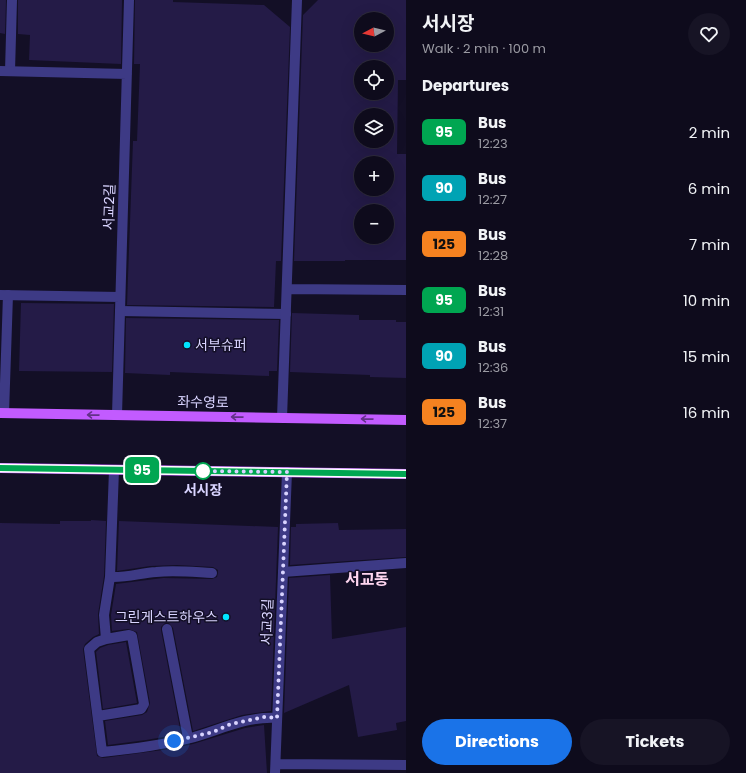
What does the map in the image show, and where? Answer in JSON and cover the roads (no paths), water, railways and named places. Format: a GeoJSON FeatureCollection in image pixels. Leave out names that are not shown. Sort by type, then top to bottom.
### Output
{"type":"FeatureCollection","features":[{"type":"Feature","properties":{"kind":"main road","name":"좌수영로"},"geometry":{"type":"LineString","coordinates":[[2,413],[406,420]]}},
{"type":"Feature","properties":{"kind":"main road"},"geometry":{"type":"LineString","coordinates":[[0,468],[406,474]]}},
{"type":"Feature","properties":{"kind":"street"},"geometry":{"type":"LineString","coordinates":[[12,0],[5,71],[127,74]]}},
{"type":"Feature","properties":{"kind":"street","name":"서교2길"},"geometry":{"type":"LineString","coordinates":[[117,415],[129,0]]}},
{"type":"Feature","properties":{"kind":"street"},"geometry":{"type":"LineString","coordinates":[[282,418],[297,0]]}},
{"type":"Feature","properties":{"kind":"street"},"geometry":{"type":"LineString","coordinates":[[286,288],[406,290]]}},
{"type":"Feature","properties":{"kind":"street"},"geometry":{"type":"LineString","coordinates":[[2,413],[4,295],[120,297]]}},
{"type":"Feature","properties":{"kind":"street"},"geometry":{"type":"LineString","coordinates":[[120,311],[286,314]]}},
{"type":"Feature","properties":{"kind":"street"},"geometry":{"type":"LineString","coordinates":[[106,639],[104,615],[110,577],[114,470]]}},
{"type":"Feature","properties":{"kind":"street","name":"서교3길"},"geometry":{"type":"LineString","coordinates":[[275,769],[287,472]]}},
{"type":"Feature","properties":{"kind":"street"},"geometry":{"type":"LineString","coordinates":[[283,572],[406,563]]}},
{"type":"Feature","properties":{"kind":"street"},"geometry":{"type":"LineString","coordinates":[[110,577],[119,578],[155,572],[174,571],[212,573]]}},
{"type":"Feature","properties":{"kind":"street"},"geometry":{"type":"LineString","coordinates":[[167,629],[188,738]]}},
{"type":"Feature","properties":{"kind":"street"},"geometry":{"type":"LineString","coordinates":[[98,716],[141,709],[144,704],[132,636],[106,639],[97,642],[90,649],[102,752],[145,747],[188,738],[213,732],[231,724],[264,717],[277,718]]}},
{"type":"Feature","properties":{"kind":"street"},"geometry":{"type":"LineString","coordinates":[[275,769],[406,765]]}},
{"type":"Feature","properties":{"kind":"place","name":"서부슈퍼"},"geometry":{"type":"Point","coordinates":[187,345]}},
{"type":"Feature","properties":{"kind":"place","name":"서시장"},"geometry":{"type":"Point","coordinates":[203,471]}},
{"type":"Feature","properties":{"kind":"place","name":"그린게스트하우스"},"geometry":{"type":"Point","coordinates":[226,617]}},
{"type":"Feature","properties":{"kind":"district","name":"서교동"},"geometry":{"type":"Point","coordinates":[367,579]}}]}
